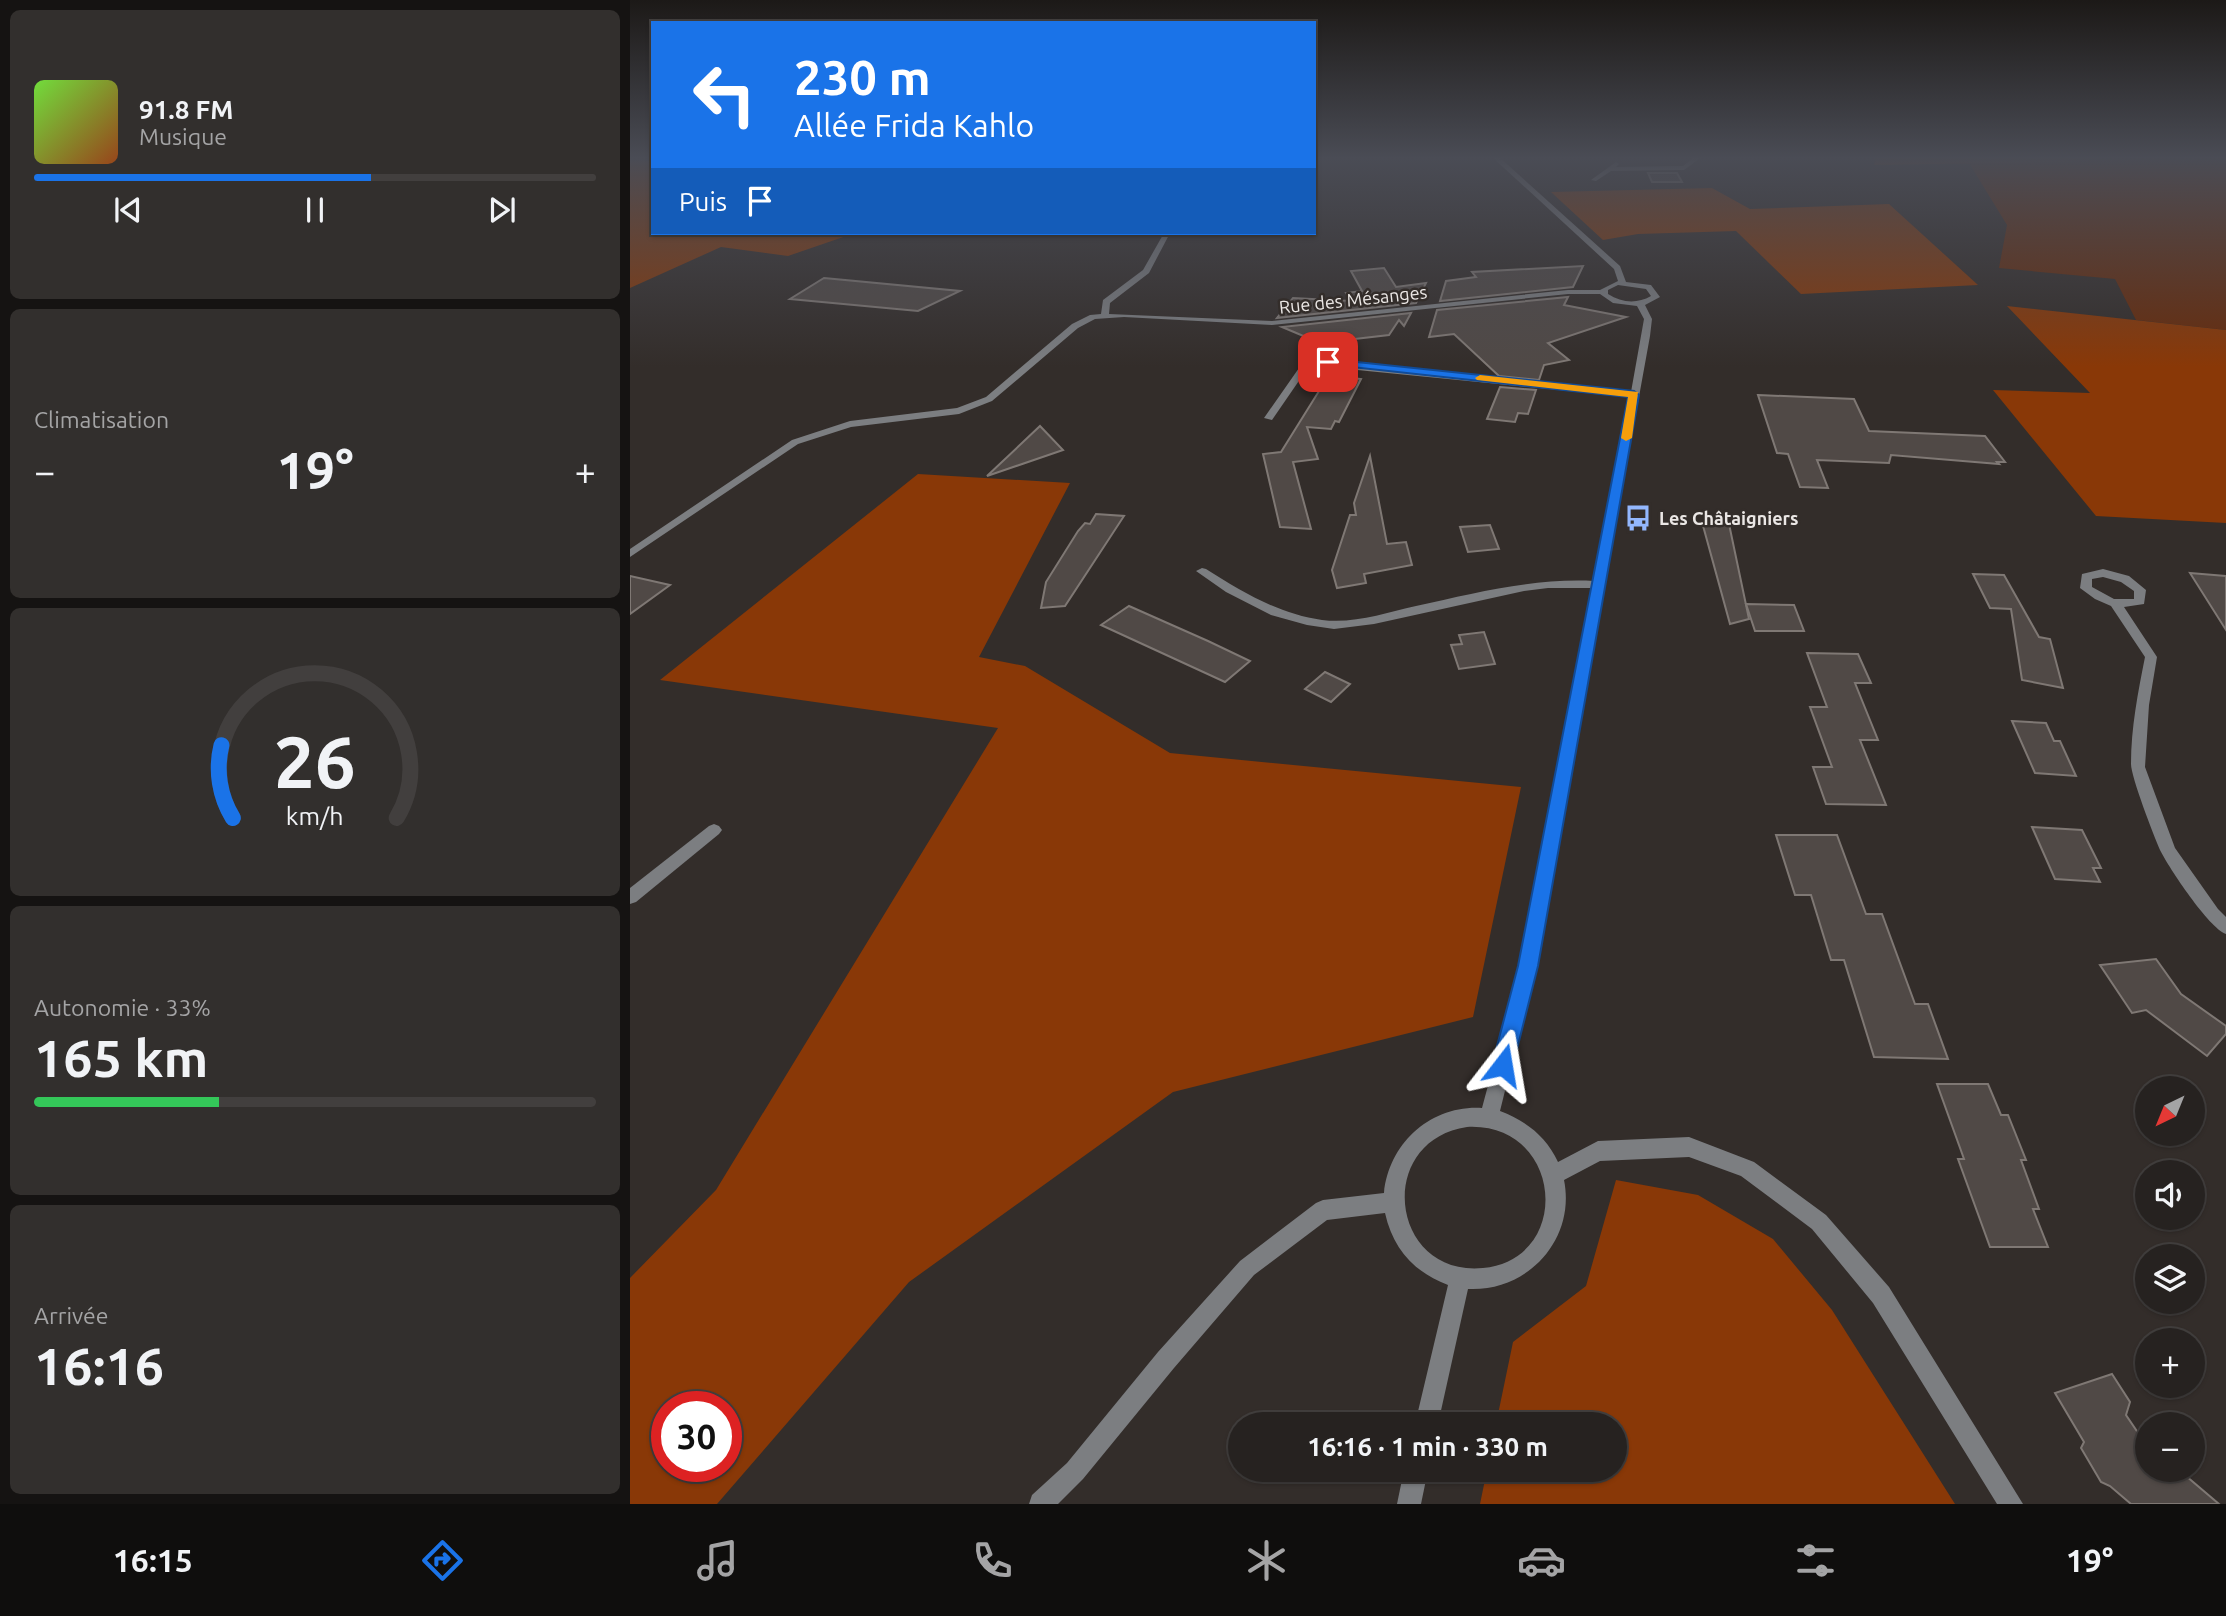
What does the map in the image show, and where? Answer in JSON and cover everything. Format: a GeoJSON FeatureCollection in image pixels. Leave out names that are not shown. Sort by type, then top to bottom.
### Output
{"type":"FeatureCollection","features":[{"type":"Feature","properties":{"kind":"street"},"geometry":{"type":"LineString","coordinates":[[1571,226],[1617,268],[1623,283]]}},
{"type":"Feature","properties":{"kind":"street"},"geometry":{"type":"LineString","coordinates":[[630,554],[794,442],[850,425],[942,415],[974,406],[1003,389],[1074,327],[1105,314],[1106,302],[1146,271],[1166,235]]}},
{"type":"Feature","properties":{"kind":"street"},"geometry":{"type":"LineString","coordinates":[[1623,283],[1653,290],[1656,297],[1640,304],[1618,302],[1607,298],[1603,292],[1611,285],[1623,283]]}},
{"type":"Feature","properties":{"kind":"street","name":"Rue des Mésanges"},"geometry":{"type":"LineString","coordinates":[[1105,314],[1272,323],[1568,292],[1603,292]]}},
{"type":"Feature","properties":{"kind":"street"},"geometry":{"type":"LineString","coordinates":[[1489,1116],[1528,966],[1648,319],[1640,304]]}},
{"type":"Feature","properties":{"kind":"street"},"geometry":{"type":"LineString","coordinates":[[1269,418],[1302,370],[1316,363],[1328,362],[1634,395]]}},
{"type":"Feature","properties":{"kind":"street"},"geometry":{"type":"LineString","coordinates":[[1202,571],[1237,594],[1279,615],[1325,624],[1360,623],[1529,584],[1559,581],[1598,585]]}},
{"type":"Feature","properties":{"kind":"street"},"geometry":{"type":"LineString","coordinates":[[2115,603],[2151,657],[2142,705],[2138,767],[2168,850],[2212,914],[2226,927]]}},
{"type":"Feature","properties":{"kind":"street"},"geometry":{"type":"LineString","coordinates":[[630,897],[714,830]]}},
{"type":"Feature","properties":{"kind":"street"},"geometry":{"type":"LineString","coordinates":[[1489,1116],[1509,1124],[1528,1137],[1542,1154],[1551,1175],[1556,1203],[1551,1231],[1536,1255],[1515,1273],[1488,1282],[1460,1280],[1435,1269],[1415,1251],[1401,1228],[1395,1202],[1397,1176],[1407,1153],[1423,1134],[1454,1118],[1489,1116]]}},
{"type":"Feature","properties":{"kind":"street"},"geometry":{"type":"LineString","coordinates":[[1551,1175],[1598,1151],[1689,1147],[1747,1169],[1819,1222],[1881,1295],[2011,1504]]}},
{"type":"Feature","properties":{"kind":"street"},"geometry":{"type":"LineString","coordinates":[[1041,1504],[1075,1471],[1166,1360],[1247,1268],[1323,1210],[1395,1202]]}},
{"type":"Feature","properties":{"kind":"street"},"geometry":{"type":"LineString","coordinates":[[1430,1412],[1460,1280]]}},
{"type":"Feature","properties":{"kind":"street"},"geometry":{"type":"LineString","coordinates":[[1409,1504],[1414,1482]]}},
{"type":"Feature","properties":{"kind":"shaded area"},"geometry":{"type":"Polygon","coordinates":[[[630,226],[651,226],[651,235],[849,235],[788,256],[721,247],[630,288],[630,226]]]}},
{"type":"Feature","properties":{"kind":"shaded area"},"geometry":{"type":"Polygon","coordinates":[[[1588,226],[1913,226],[1978,285],[1801,294],[1736,231],[1638,234],[1603,240],[1588,226]]]}},
{"type":"Feature","properties":{"kind":"shaded area"},"geometry":{"type":"Polygon","coordinates":[[[2007,226],[2226,226],[2226,330],[2136,320],[2115,279],[1999,268],[2007,226]]]}},
{"type":"Feature","properties":{"kind":"shaded area"},"geometry":{"type":"Polygon","coordinates":[[[2007,306],[2226,330],[2226,523],[2096,516],[1993,390],[2090,393],[2007,306]]]}},
{"type":"Feature","properties":{"kind":"shaded area"},"geometry":{"type":"Polygon","coordinates":[[[918,474],[1070,483],[979,657],[1025,666],[1170,753],[1521,787],[1473,1017],[1173,1092],[909,1282],[742,1475],[742,1391],[651,1391],[651,1482],[736,1482],[717,1504],[630,1504],[630,1278],[716,1190],[998,728],[660,680],[918,474]]]}},
{"type":"Feature","properties":{"kind":"shaded area"},"geometry":{"type":"Polygon","coordinates":[[[1616,1180],[1698,1195],[1773,1239],[1832,1310],[1955,1504],[1480,1504],[1485,1482],[1627,1482],[1627,1412],[1498,1412],[1513,1342],[1586,1286],[1616,1180]]]}},
{"type":"Feature","properties":{"kind":"building"},"geometry":{"type":"Polygon","coordinates":[[[1583,266],[1573,287],[1440,301],[1446,281],[1476,277],[1472,272],[1583,266]]]}},
{"type":"Feature","properties":{"kind":"building"},"geometry":{"type":"Polygon","coordinates":[[[1384,268],[1396,287],[1426,283],[1416,303],[1277,318],[1293,298],[1351,301],[1346,293],[1362,291],[1351,271],[1384,268]]]}},
{"type":"Feature","properties":{"kind":"building"},"geometry":{"type":"Polygon","coordinates":[[[824,278],[960,291],[918,311],[790,299],[824,278]]]}},
{"type":"Feature","properties":{"kind":"building"},"geometry":{"type":"Polygon","coordinates":[[[1568,297],[1564,305],[1626,317],[1548,343],[1569,360],[1544,365],[1539,380],[1499,376],[1454,334],[1429,337],[1437,310],[1568,297]]]}},
{"type":"Feature","properties":{"kind":"building"},"geometry":{"type":"Polygon","coordinates":[[[1411,313],[1404,326],[1399,320],[1389,335],[1320,343],[1282,327],[1411,313]]]}},
{"type":"Feature","properties":{"kind":"building"},"geometry":{"type":"Polygon","coordinates":[[[1329,375],[1361,379],[1339,422],[1335,421],[1331,429],[1307,427],[1318,459],[1293,462],[1311,529],[1280,527],[1263,454],[1281,452],[1329,375]]]}},
{"type":"Feature","properties":{"kind":"building"},"geometry":{"type":"Polygon","coordinates":[[[1500,387],[1536,390],[1528,414],[1518,413],[1515,422],[1487,419],[1500,387]]]}},
{"type":"Feature","properties":{"kind":"building"},"geometry":{"type":"Polygon","coordinates":[[[1758,395],[1854,399],[1869,431],[1985,436],[2005,462],[1997,462],[1999,464],[1891,455],[1889,463],[1817,460],[1828,488],[1800,487],[1788,454],[1777,453],[1758,395]]]}},
{"type":"Feature","properties":{"kind":"building"},"geometry":{"type":"Polygon","coordinates":[[[1040,426],[1063,450],[987,476],[1040,426]]]}},
{"type":"Feature","properties":{"kind":"building"},"geometry":{"type":"Polygon","coordinates":[[[1370,456],[1387,544],[1406,542],[1412,565],[1364,574],[1366,583],[1337,588],[1332,570],[1350,515],[1356,515],[1354,503],[1370,456]]]}},
{"type":"Feature","properties":{"kind":"building"},"geometry":{"type":"Polygon","coordinates":[[[1096,514],[1124,516],[1065,606],[1041,608],[1046,582],[1078,531],[1085,523],[1090,524],[1096,514]]]}},
{"type":"Feature","properties":{"kind":"building"},"geometry":{"type":"Polygon","coordinates":[[[1702,522],[1729,524],[1749,619],[1730,624],[1702,522]]]}},
{"type":"Feature","properties":{"kind":"building"},"geometry":{"type":"Polygon","coordinates":[[[1490,525],[1499,549],[1468,552],[1460,527],[1490,525]]]}},
{"type":"Feature","properties":{"kind":"building"},"geometry":{"type":"Polygon","coordinates":[[[2190,573],[2226,576],[2226,630],[2190,573]]]}},
{"type":"Feature","properties":{"kind":"building"},"geometry":{"type":"Polygon","coordinates":[[[1973,574],[2004,575],[2039,637],[2050,639],[2063,688],[2022,680],[2011,609],[1990,608],[1973,574]]]}},
{"type":"Feature","properties":{"kind":"building"},"geometry":{"type":"Polygon","coordinates":[[[630,576],[670,585],[630,614],[630,576]]]}},
{"type":"Feature","properties":{"kind":"building"},"geometry":{"type":"Polygon","coordinates":[[[1746,604],[1794,605],[1804,631],[1755,631],[1746,604]]]}},
{"type":"Feature","properties":{"kind":"building"},"geometry":{"type":"Polygon","coordinates":[[[1129,606],[1250,661],[1225,682],[1101,625],[1129,606]]]}},
{"type":"Feature","properties":{"kind":"building"},"geometry":{"type":"Polygon","coordinates":[[[1484,632],[1495,664],[1459,669],[1451,645],[1462,644],[1459,635],[1484,632]]]}},
{"type":"Feature","properties":{"kind":"building"},"geometry":{"type":"Polygon","coordinates":[[[1807,653],[1858,654],[1871,683],[1855,683],[1878,740],[1860,740],[1886,805],[1826,804],[1813,767],[1832,767],[1810,707],[1827,707],[1807,653]]]}},
{"type":"Feature","properties":{"kind":"building"},"geometry":{"type":"Polygon","coordinates":[[[1325,672],[1350,684],[1331,702],[1305,689],[1325,672]]]}},
{"type":"Feature","properties":{"kind":"building"},"geometry":{"type":"Polygon","coordinates":[[[2012,721],[2046,723],[2054,741],[2060,741],[2076,776],[2035,773],[2012,721]]]}},
{"type":"Feature","properties":{"kind":"building"},"geometry":{"type":"Polygon","coordinates":[[[2032,827],[2082,830],[2101,868],[2093,868],[2100,882],[2055,879],[2032,827]]]}},
{"type":"Feature","properties":{"kind":"building"},"geometry":{"type":"Polygon","coordinates":[[[1776,835],[1837,835],[1866,914],[1882,914],[1915,1004],[1928,1004],[1948,1059],[1874,1057],[1844,960],[1831,960],[1811,895],[1795,895],[1776,835]]]}},
{"type":"Feature","properties":{"kind":"building"},"geometry":{"type":"Polygon","coordinates":[[[2156,959],[2181,994],[2226,1026],[2226,1034],[2207,1056],[2146,1010],[2132,1013],[2100,965],[2156,959]]]}},
{"type":"Feature","properties":{"kind":"building"},"geometry":{"type":"Polygon","coordinates":[[[1937,1084],[1988,1084],[2001,1115],[2008,1115],[2026,1160],[2021,1160],[2039,1209],[2033,1209],[2048,1247],[1990,1247],[1958,1159],[1964,1159],[1937,1084]]]}},
{"type":"Feature","properties":{"kind":"building"},"geometry":{"type":"Polygon","coordinates":[[[2112,1374],[2130,1402],[2126,1415],[2135,1428],[2135,1482],[2193,1482],[2219,1504],[2131,1504],[2101,1482],[2081,1448],[2084,1442],[2055,1393],[2112,1374]]]}},
{"type":"Feature","properties":{"kind":"slow traffic"},"geometry":{"type":"LineString","coordinates":[[1480,378],[1634,395],[1626,438]]}},
{"type":"Feature","properties":{"kind":"place","name":"Les Châtaigniers"},"geometry":{"type":"Point","coordinates":[1638,518]}},
{"type":"Feature","properties":{"kind":"route"},"geometry":{"type":"LineString","coordinates":[[1328,362],[1634,395],[1528,966],[1503,1065]]}}]}
